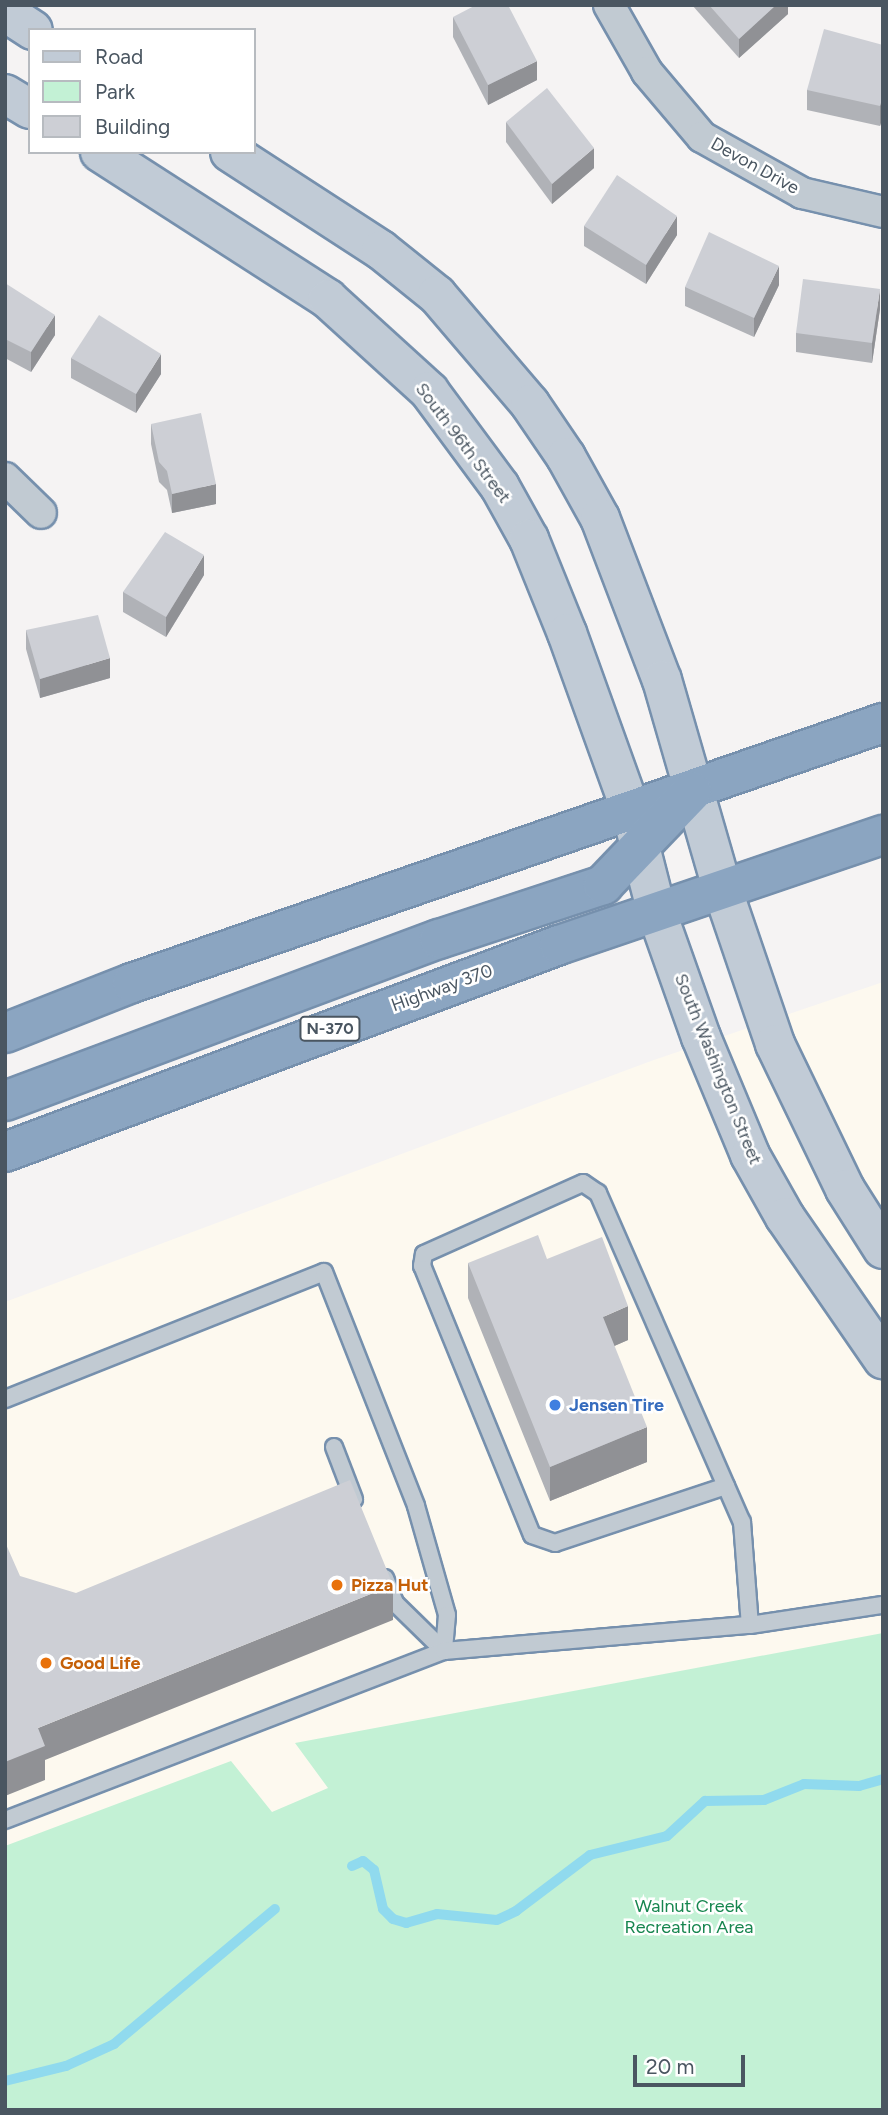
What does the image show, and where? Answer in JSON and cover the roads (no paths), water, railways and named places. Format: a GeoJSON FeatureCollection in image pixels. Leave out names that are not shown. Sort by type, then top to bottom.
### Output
{"type":"FeatureCollection","features":[{"type":"Feature","properties":{"kind":"highway"},"geometry":{"type":"LineString","coordinates":[[5,1033],[132,983],[636,829],[696,788],[883,723]]}},
{"type":"Feature","properties":{"kind":"highway"},"geometry":{"type":"LineString","coordinates":[[5,1101],[413,949],[603,885],[636,829]]}},
{"type":"Feature","properties":{"kind":"highway","name":"Highway 370"},"geometry":{"type":"LineString","coordinates":[[5,1152],[322,1032],[883,835]]}},
{"type":"Feature","properties":{"kind":"main road"},"geometry":{"type":"LineString","coordinates":[[5,12],[30,28]]}},
{"type":"Feature","properties":{"kind":"main road"},"geometry":{"type":"LineString","coordinates":[[5,94],[28,108]]}},
{"type":"Feature","properties":{"kind":"main road","name":"South 96th Street"},"geometry":{"type":"LineString","coordinates":[[103,154],[328,299],[429,391],[500,487],[530,539],[636,829],[657,913]]}},
{"type":"Feature","properties":{"kind":"main road"},"geometry":{"type":"LineString","coordinates":[[233,154],[381,250],[437,295],[530,404],[566,457],[600,518],[662,680],[696,788],[723,891],[775,1044],[845,1189],[883,1249]]}},
{"type":"Feature","properties":{"kind":"main road","name":"South Washington Street"},"geometry":{"type":"LineString","coordinates":[[657,913],[701,1037],[750,1156],[785,1217],[883,1359]]}},
{"type":"Feature","properties":{"kind":"street","name":"Devon Drive"},"geometry":{"type":"LineString","coordinates":[[609,5],[647,72],[702,136],[802,194],[883,212]]}},
{"type":"Feature","properties":{"kind":"street"},"geometry":{"type":"LineString","coordinates":[[5,478],[41,513]]}},
{"type":"Feature","properties":{"kind":"lane"},"geometry":{"type":"LineString","coordinates":[[726,1486],[555,1543],[532,1535],[422,1266],[424,1254],[583,1183],[598,1193],[742,1522],[750,1625]]}},
{"type":"Feature","properties":{"kind":"lane"},"geometry":{"type":"LineString","coordinates":[[5,1399],[324,1272],[416,1506],[447,1615],[444,1651]]}},
{"type":"Feature","properties":{"kind":"lane"},"geometry":{"type":"LineString","coordinates":[[334,1447],[359,1512]]}},
{"type":"Feature","properties":{"kind":"lane"},"geometry":{"type":"LineString","coordinates":[[380,1564],[395,1603],[444,1651]]}},
{"type":"Feature","properties":{"kind":"lane"},"geometry":{"type":"LineString","coordinates":[[5,1820],[444,1651],[750,1625],[883,1605]]}},
{"type":"Feature","properties":{"kind":"waterway"},"geometry":{"type":"LineString","coordinates":[[352,1866],[363,1861],[374,1870],[383,1909],[393,1919],[406,1923],[437,1914],[497,1920],[516,1911],[590,1855],[667,1836],[705,1801],[764,1800],[804,1784],[859,1786],[883,1779]]}},
{"type":"Feature","properties":{"kind":"waterway"},"geometry":{"type":"LineString","coordinates":[[5,2081],[66,2066],[114,2044],[275,1909]]}},
{"type":"Feature","properties":{"kind":"place","name":"Jensen Tire"},"geometry":{"type":"Point","coordinates":[555,1405]}},
{"type":"Feature","properties":{"kind":"place","name":"Pizza Hut"},"geometry":{"type":"Point","coordinates":[337,1585]}},
{"type":"Feature","properties":{"kind":"place","name":"Good Life"},"geometry":{"type":"Point","coordinates":[46,1663]}},
{"type":"Feature","properties":{"kind":"park label","name":"Walnut Creek Recreation Area"},"geometry":{"type":"Point","coordinates":[689,1917]}}]}
